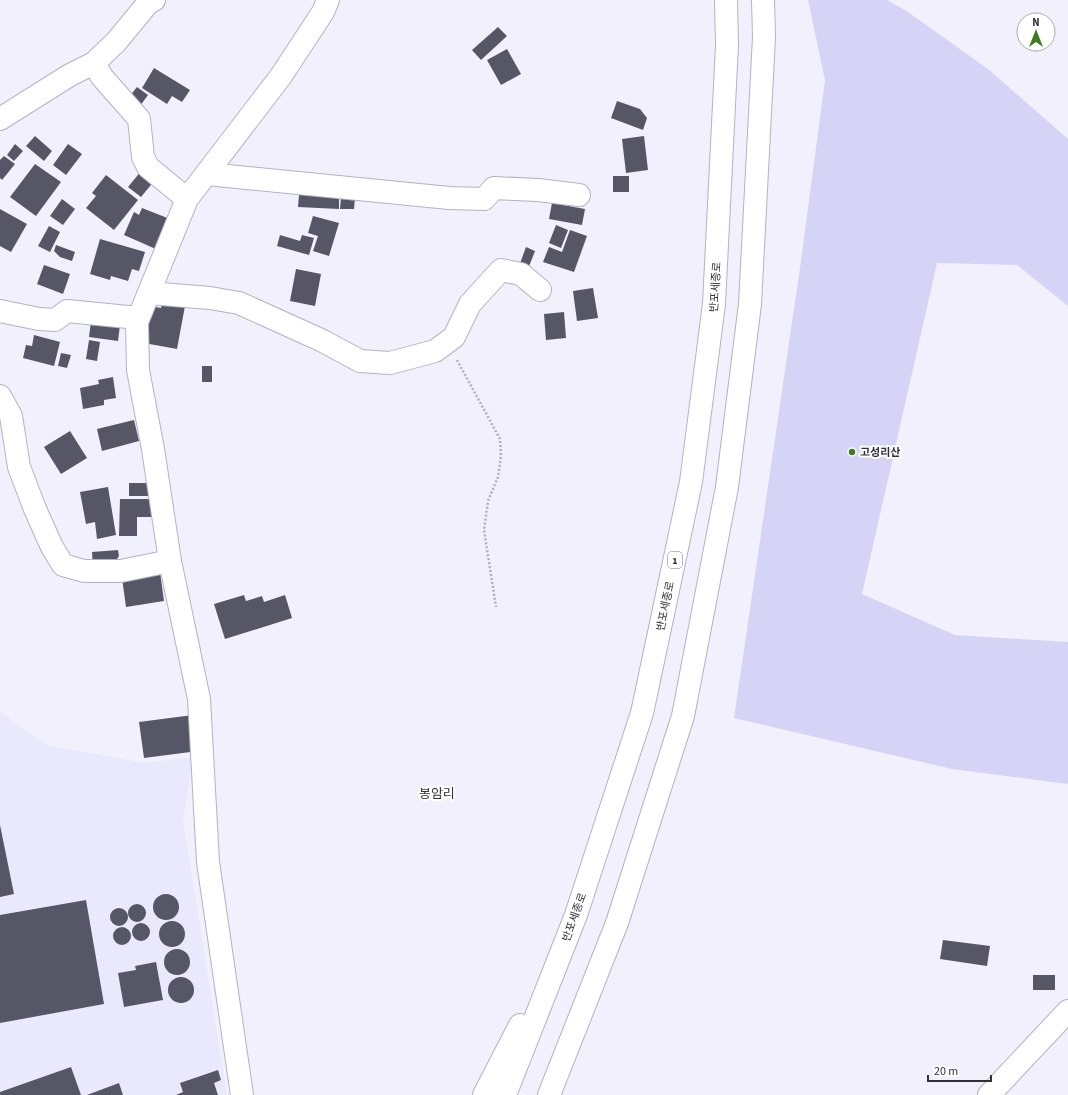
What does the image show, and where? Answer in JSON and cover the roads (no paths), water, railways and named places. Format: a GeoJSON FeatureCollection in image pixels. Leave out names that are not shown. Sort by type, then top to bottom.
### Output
{"type":"FeatureCollection","features":[{"type":"Feature","properties":{"kind":"main road"},"geometry":{"type":"LineString","coordinates":[[0,119],[70,75],[94,63],[116,42],[149,2],[154,0]]}},
{"type":"Feature","properties":{"kind":"main road"},"geometry":{"type":"LineString","coordinates":[[242,1095],[208,862],[199,698],[170,561],[153,449],[138,370],[137,322],[187,199],[281,76],[323,12],[328,0]]}},
{"type":"Feature","properties":{"kind":"main road","name":"반포세종로"},"geometry":{"type":"LineString","coordinates":[[505,1095],[576,915],[642,712],[691,482],[714,304],[727,45],[726,0]]}},
{"type":"Feature","properties":{"kind":"main road"},"geometry":{"type":"LineString","coordinates":[[563,1095],[682,716],[727,488],[750,304],[764,37],[763,0]]}},
{"type":"Feature","properties":{"kind":"main road"},"geometry":{"type":"LineString","coordinates":[[94,63],[102,77],[139,119],[143,157],[148,167],[187,199]]}},
{"type":"Feature","properties":{"kind":"main road"},"geometry":{"type":"LineString","coordinates":[[207,174],[449,198],[484,198],[494,188],[538,190],[579,195]]}},
{"type":"Feature","properties":{"kind":"main road"},"geometry":{"type":"LineString","coordinates":[[149,293],[210,298],[239,303],[323,341],[360,361],[390,363],[435,351],[454,337],[470,304],[502,270],[521,274],[540,290]]}},
{"type":"Feature","properties":{"kind":"main road"},"geometry":{"type":"LineString","coordinates":[[0,311],[40,319],[55,320],[67,311],[138,318]]}},
{"type":"Feature","properties":{"kind":"main road"},"geometry":{"type":"LineString","coordinates":[[0,396],[11,416],[19,467],[35,509],[64,565],[84,571],[120,571],[170,561]]}},
{"type":"Feature","properties":{"kind":"main road"},"geometry":{"type":"LineString","coordinates":[[484,1095],[576,915]]}},
{"type":"Feature","properties":{"kind":"main road"},"geometry":{"type":"LineString","coordinates":[[549,1095],[617,923]]}},
{"type":"Feature","properties":{"kind":"main road"},"geometry":{"type":"LineString","coordinates":[[989,1095],[1068,1011]]}},
{"type":"Feature","properties":{"kind":"place","name":"고성리산"},"geometry":{"type":"Point","coordinates":[852,452]}},
{"type":"Feature","properties":{"kind":"district","name":"봉암리"},"geometry":{"type":"Point","coordinates":[437,793]}}]}
